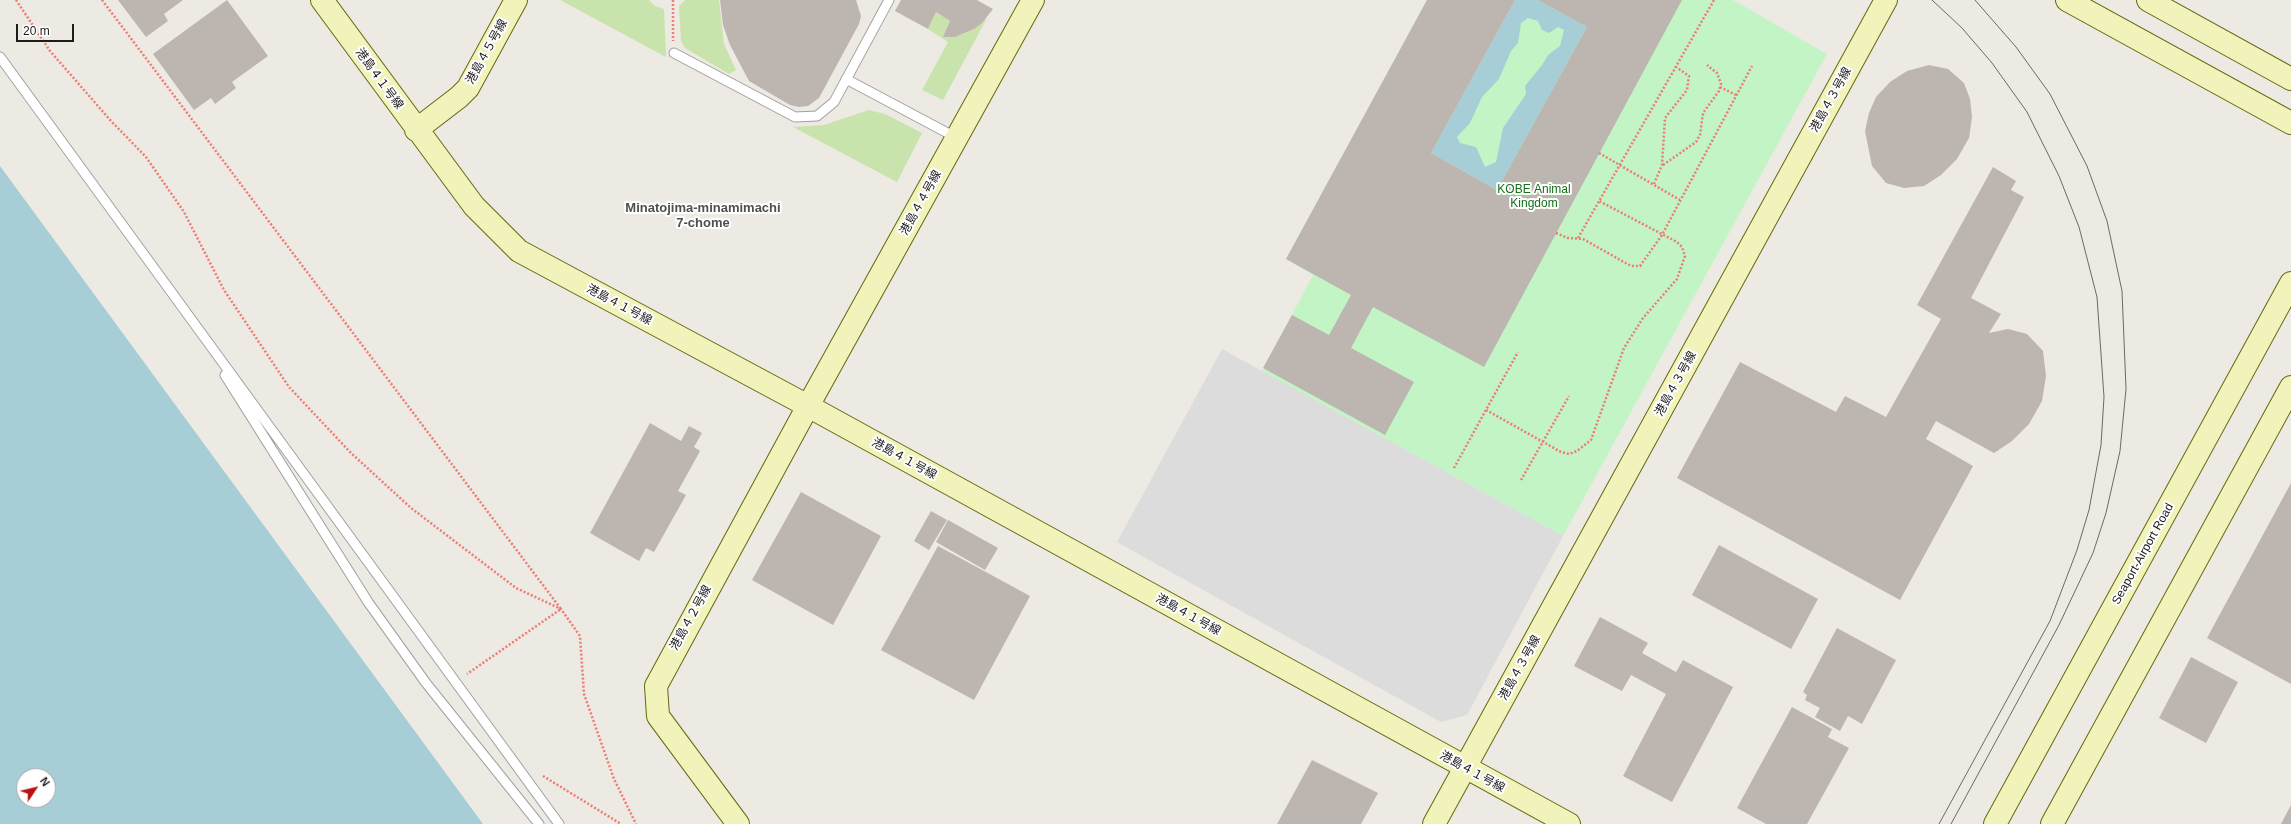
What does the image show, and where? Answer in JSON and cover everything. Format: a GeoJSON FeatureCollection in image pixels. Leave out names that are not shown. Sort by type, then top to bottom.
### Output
{"type":"FeatureCollection","features":[{"type":"Feature","properties":{"kind":"street","name":"港島４１号線"},"geometry":{"type":"LineString","coordinates":[[322,0],[416,130],[474,206],[519,251],[808,406],[1568,824]]}},
{"type":"Feature","properties":{"kind":"street","name":"港島４５号線"},"geometry":{"type":"LineString","coordinates":[[416,130],[459,97],[468,88],[516,0]]}},
{"type":"Feature","properties":{"kind":"street","name":"港島４４号線"},"geometry":{"type":"LineString","coordinates":[[808,406],[958,138],[1033,0]]}},
{"type":"Feature","properties":{"kind":"street","name":"港島４３号線"},"geometry":{"type":"LineString","coordinates":[[1465,768],[1886,0]]}},
{"type":"Feature","properties":{"kind":"street"},"geometry":{"type":"LineString","coordinates":[[2068,0],[2291,123]]}},
{"type":"Feature","properties":{"kind":"street"},"geometry":{"type":"LineString","coordinates":[[2148,0],[2291,79]]}},
{"type":"Feature","properties":{"kind":"street","name":"Seaport-Airport Road"},"geometry":{"type":"LineString","coordinates":[[1995,824],[2291,283]]}},
{"type":"Feature","properties":{"kind":"street"},"geometry":{"type":"LineString","coordinates":[[2052,824],[2291,387]]}},
{"type":"Feature","properties":{"kind":"street","name":"港島４２号線"},"geometry":{"type":"LineString","coordinates":[[738,824],[658,716],[656,686],[808,406]]}},
{"type":"Feature","properties":{"kind":"street"},"geometry":{"type":"LineString","coordinates":[[1434,824],[1465,768]]}},
{"type":"Feature","properties":{"kind":"lane"},"geometry":{"type":"LineString","coordinates":[[674,53],[794,117],[802,118],[816,116],[829,108],[889,0]]}},
{"type":"Feature","properties":{"kind":"lane"},"geometry":{"type":"LineString","coordinates":[[0,57],[558,824]]}},
{"type":"Feature","properties":{"kind":"lane"},"geometry":{"type":"LineString","coordinates":[[846,79],[958,138]]}},
{"type":"Feature","properties":{"kind":"lane"},"geometry":{"type":"LineString","coordinates":[[173,295],[368,602],[426,683],[539,824]]}},
{"type":"Feature","properties":{"kind":"path"},"geometry":{"type":"LineString","coordinates":[[16,0],[50,51],[111,121],[146,157],[184,212],[224,290],[289,387],[351,453],[411,508],[516,588],[561,609]]}},
{"type":"Feature","properties":{"kind":"path"},"geometry":{"type":"LineString","coordinates":[[102,0],[580,636],[584,694],[614,779],[636,824]]}},
{"type":"Feature","properties":{"kind":"path"},"geometry":{"type":"LineString","coordinates":[[673,0],[674,53]]}},
{"type":"Feature","properties":{"kind":"path"},"geometry":{"type":"LineString","coordinates":[[1578,238],[1714,0]]}},
{"type":"Feature","properties":{"kind":"path"},"geometry":{"type":"LineString","coordinates":[[1662,165],[1696,142],[1700,135],[1703,113],[1720,87],[1717,72],[1706,65]]}},
{"type":"Feature","properties":{"kind":"path"},"geometry":{"type":"LineString","coordinates":[[1556,233],[1568,238],[1578,238],[1634,267],[1640,266],[1662,235],[1752,66]]}},
{"type":"Feature","properties":{"kind":"path"},"geometry":{"type":"LineString","coordinates":[[1654,184],[1662,165],[1665,118],[1684,97],[1688,84],[1689,76],[1676,67]]}},
{"type":"Feature","properties":{"kind":"path"},"geometry":{"type":"LineString","coordinates":[[1720,87],[1736,95]]}},
{"type":"Feature","properties":{"kind":"path"},"geometry":{"type":"LineString","coordinates":[[1599,153],[1680,200]]}},
{"type":"Feature","properties":{"kind":"path"},"geometry":{"type":"LineString","coordinates":[[1486,410],[1560,452],[1569,454],[1577,451],[1591,440],[1618,364],[1630,337],[1643,318],[1677,279],[1684,252],[1677,242],[1599,201]]}},
{"type":"Feature","properties":{"kind":"path"},"geometry":{"type":"LineString","coordinates":[[1454,468],[1518,352]]}},
{"type":"Feature","properties":{"kind":"path"},"geometry":{"type":"LineString","coordinates":[[1521,480],[1569,396]]}},
{"type":"Feature","properties":{"kind":"path"},"geometry":{"type":"LineString","coordinates":[[455,682],[561,609]]}},
{"type":"Feature","properties":{"kind":"path"},"geometry":{"type":"LineString","coordinates":[[541,776],[621,824]]}},
{"type":"Feature","properties":{"kind":"green space"},"geometry":{"type":"Polygon","coordinates":[[[560,0],[649,0],[655,6],[664,9],[666,57],[560,0]]]}},
{"type":"Feature","properties":{"kind":"green space"},"geometry":{"type":"Polygon","coordinates":[[[685,0],[719,0],[724,44],[736,70],[729,74],[685,48],[681,41],[679,6],[685,0]]]}},
{"type":"Feature","properties":{"kind":"green space","name":"KOBE Animal Kingdom"},"geometry":{"type":"Polygon","coordinates":[[[1427,0],[1733,0],[1827,54],[1563,536],[1262,371],[1313,275],[1286,259],[1427,0]]]}},
{"type":"Feature","properties":{"kind":"green space"},"geometry":{"type":"Polygon","coordinates":[[[936,12],[950,21],[943,37],[955,37],[974,29],[987,18],[943,100],[922,90],[948,42],[928,29],[936,12]]]}},
{"type":"Feature","properties":{"kind":"green space"},"geometry":{"type":"Polygon","coordinates":[[[869,110],[885,114],[922,133],[897,182],[793,127],[824,125],[869,110]]]}},
{"type":"Feature","properties":{"kind":"shaded area"},"geometry":{"type":"Polygon","coordinates":[[[1222,349],[1563,536],[1467,715],[1441,722],[1117,542],[1222,349]]]}},
{"type":"Feature","properties":{"kind":"water"},"geometry":{"type":"Polygon","coordinates":[[[1515,0],[1538,0],[1587,27],[1497,190],[1431,153],[1515,0]],[[1528,18],[1521,23],[1518,43],[1511,51],[1499,79],[1482,97],[1470,123],[1457,137],[1460,143],[1476,147],[1485,167],[1496,162],[1503,128],[1526,94],[1525,86],[1548,55],[1560,46],[1564,30],[1558,27],[1549,33],[1542,30],[1538,21],[1528,18]]]}},
{"type":"Feature","properties":{"kind":"water"},"geometry":{"type":"Polygon","coordinates":[[[0,166],[483,824],[0,824],[0,166]]]}},
{"type":"Feature","properties":{"kind":"building"},"geometry":{"type":"Polygon","coordinates":[[[118,0],[183,0],[164,14],[168,21],[146,37],[118,0]]]}},
{"type":"Feature","properties":{"kind":"building"},"geometry":{"type":"Polygon","coordinates":[[[227,0],[268,56],[232,82],[236,88],[215,104],[211,98],[194,110],[153,54],[227,0]]]}},
{"type":"Feature","properties":{"kind":"building"},"geometry":{"type":"Polygon","coordinates":[[[720,0],[856,0],[861,16],[859,24],[819,98],[808,106],[799,107],[790,105],[749,81],[730,45],[723,25],[720,0]]]}},
{"type":"Feature","properties":{"kind":"building"},"geometry":{"type":"Polygon","coordinates":[[[901,0],[977,0],[993,9],[982,23],[974,29],[955,37],[943,37],[950,21],[936,12],[928,29],[895,11],[901,0]]]}},
{"type":"Feature","properties":{"kind":"building"},"geometry":{"type":"Polygon","coordinates":[[[1427,0],[1515,0],[1431,153],[1497,190],[1587,27],[1538,0],[1682,0],[1484,367],[1373,307],[1351,348],[1414,382],[1385,435],[1263,368],[1292,315],[1329,335],[1351,295],[1286,259],[1427,0]]]}},
{"type":"Feature","properties":{"kind":"building"},"geometry":{"type":"Polygon","coordinates":[[[1929,65],[1948,69],[1964,83],[1970,99],[1972,117],[1969,138],[1957,159],[1941,175],[1924,186],[1904,188],[1886,183],[1872,166],[1865,131],[1869,113],[1876,97],[1890,82],[1907,71],[1929,65]]]}},
{"type":"Feature","properties":{"kind":"building"},"geometry":{"type":"Polygon","coordinates":[[[1993,167],[2016,181],[2011,190],[2024,197],[1971,298],[2001,314],[1989,333],[2008,329],[2027,334],[2043,351],[2046,376],[2042,401],[2029,424],[2012,441],[1994,453],[1936,421],[1926,439],[1973,466],[1900,600],[1677,478],[1740,362],[1836,412],[1845,396],[1886,417],[1941,319],[1917,305],[1993,167]]]}},
{"type":"Feature","properties":{"kind":"building"},"geometry":{"type":"Polygon","coordinates":[[[650,423],[681,441],[689,426],[702,433],[694,447],[700,451],[678,491],[686,495],[654,552],[646,548],[639,561],[590,533],[650,423]]]}},
{"type":"Feature","properties":{"kind":"building"},"geometry":{"type":"Polygon","coordinates":[[[2291,483],[2291,684],[2207,638],[2291,483]]]}},
{"type":"Feature","properties":{"kind":"building"},"geometry":{"type":"Polygon","coordinates":[[[801,492],[881,536],[833,625],[752,580],[801,492]]]}},
{"type":"Feature","properties":{"kind":"building"},"geometry":{"type":"Polygon","coordinates":[[[931,511],[947,520],[929,550],[914,541],[931,511]]]}},
{"type":"Feature","properties":{"kind":"building"},"geometry":{"type":"Polygon","coordinates":[[[948,520],[998,548],[985,570],[936,542],[948,520]]]}},
{"type":"Feature","properties":{"kind":"building"},"geometry":{"type":"Polygon","coordinates":[[[1719,545],[1818,599],[1791,649],[1692,595],[1719,545]]]}},
{"type":"Feature","properties":{"kind":"building"},"geometry":{"type":"Polygon","coordinates":[[[938,546],[1030,596],[974,700],[881,650],[938,546]]]}},
{"type":"Feature","properties":{"kind":"building"},"geometry":{"type":"Polygon","coordinates":[[[1600,617],[1648,643],[1642,653],[1676,672],[1683,660],[1733,687],[1672,802],[1623,776],[1666,694],[1631,675],[1622,691],[1574,666],[1600,617]]]}},
{"type":"Feature","properties":{"kind":"building"},"geometry":{"type":"Polygon","coordinates":[[[1837,628],[1896,660],[1862,724],[1848,716],[1840,731],[1815,717],[1820,708],[1805,700],[1807,695],[1803,692],[1837,628]]]}},
{"type":"Feature","properties":{"kind":"building"},"geometry":{"type":"Polygon","coordinates":[[[2191,657],[2238,682],[2206,743],[2159,718],[2191,657]]]}},
{"type":"Feature","properties":{"kind":"building"},"geometry":{"type":"Polygon","coordinates":[[[1792,707],[1832,729],[1828,737],[1849,748],[1807,824],[1766,824],[1737,808],[1792,707]]]}},
{"type":"Feature","properties":{"kind":"building"},"geometry":{"type":"Polygon","coordinates":[[[1312,760],[1378,793],[1361,824],[1277,824],[1312,760]]]}},
{"type":"Feature","properties":{"kind":"building"},"geometry":{"type":"Polygon","coordinates":[[[2291,805],[2291,824],[2281,824],[2291,805]]]}},
{"type":"Feature","properties":{"kind":"tram line"},"geometry":{"type":"LineString","coordinates":[[1932,0],[1962,28],[1992,63],[2027,112],[2059,176],[2079,227],[2097,297],[2104,397],[2101,445],[2089,510],[2077,550],[2050,621],[1939,824]]}},
{"type":"Feature","properties":{"kind":"tram line"},"geometry":{"type":"LineString","coordinates":[[1951,824],[2059,625],[2093,553],[2106,513],[2120,451],[2126,389],[2122,291],[2107,221],[2087,166],[2050,94],[2016,47],[1975,0]]}},
{"type":"Feature","properties":{"kind":"district","name":"Minatojima-minamimachi 7-chome"},"geometry":{"type":"Point","coordinates":[703,216]}}]}
